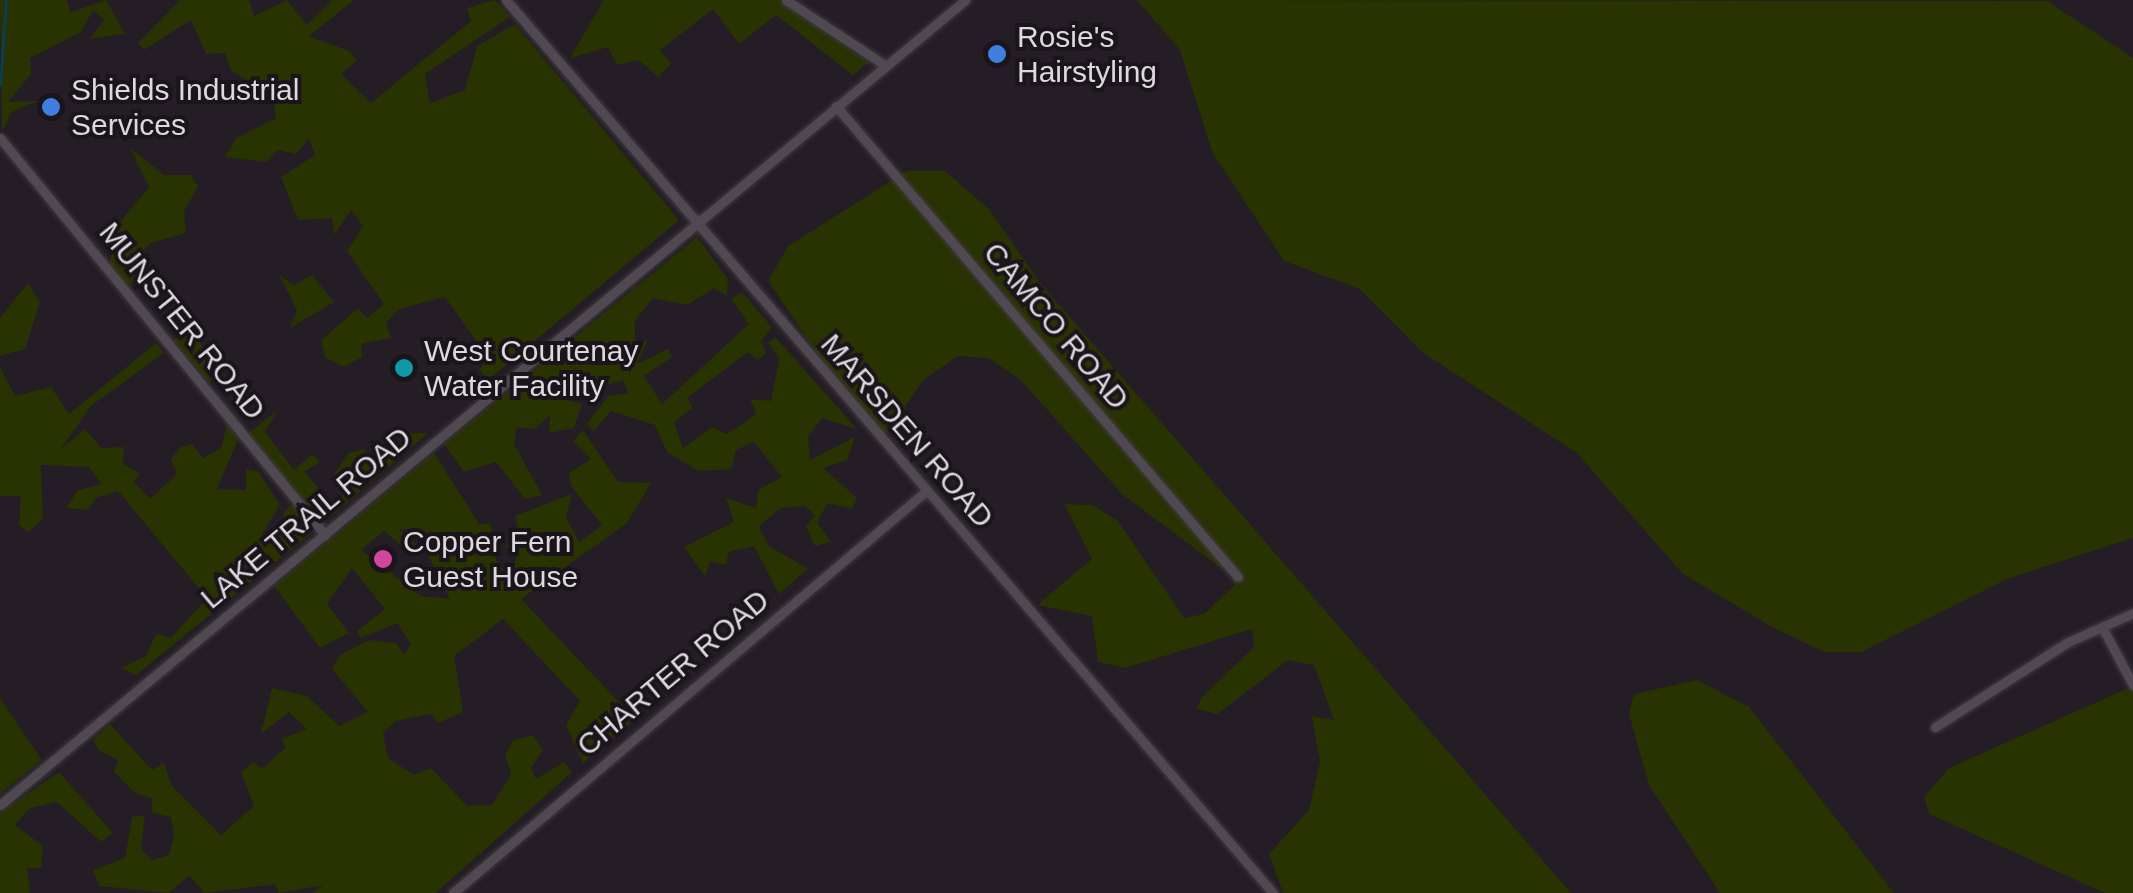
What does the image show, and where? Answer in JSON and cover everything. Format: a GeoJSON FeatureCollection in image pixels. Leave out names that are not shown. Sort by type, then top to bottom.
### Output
{"type":"FeatureCollection","features":[{"type":"Feature","properties":{"kind":"street","name":"MARSDEN ROAD"},"geometry":{"type":"LineString","coordinates":[[506,0],[695,225],[1273,893]]}},
{"type":"Feature","properties":{"kind":"street"},"geometry":{"type":"LineString","coordinates":[[786,0],[886,66]]}},
{"type":"Feature","properties":{"kind":"street","name":"LAKE TRAIL ROAD"},"geometry":{"type":"LineString","coordinates":[[0,805],[966,0]]}},
{"type":"Feature","properties":{"kind":"street","name":"CAMCO ROAD"},"geometry":{"type":"LineString","coordinates":[[836,106],[1238,578]]}},
{"type":"Feature","properties":{"kind":"street","name":"MUNSTER ROAD"},"geometry":{"type":"LineString","coordinates":[[0,138],[325,535]]}},
{"type":"Feature","properties":{"kind":"street","name":"CHARTER ROAD"},"geometry":{"type":"LineString","coordinates":[[453,893],[926,491]]}},
{"type":"Feature","properties":{"kind":"street"},"geometry":{"type":"LineString","coordinates":[[1936,727],[2102,627],[2133,614]]}},
{"type":"Feature","properties":{"kind":"street"},"geometry":{"type":"LineString","coordinates":[[2102,627],[2133,685]]}},
{"type":"Feature","properties":{"kind":"green space"},"geometry":{"type":"Polygon","coordinates":[[[0,0],[67,0],[70,12],[106,0],[125,34],[90,39],[104,20],[93,10],[81,32],[30,58],[31,74],[8,102],[38,101],[12,112],[2,132],[0,0]]]}},
{"type":"Feature","properties":{"kind":"green space"},"geometry":{"type":"Polygon","coordinates":[[[180,0],[249,0],[254,16],[287,0],[307,25],[332,0],[354,0],[309,36],[349,51],[357,60],[341,74],[371,103],[471,21],[467,8],[495,0],[510,17],[425,74],[430,103],[465,90],[477,46],[515,24],[679,220],[488,380],[479,369],[489,359],[445,297],[399,309],[386,323],[391,338],[361,344],[362,357],[344,367],[325,357],[321,340],[358,308],[367,318],[384,304],[347,251],[363,226],[351,210],[334,235],[332,218],[298,220],[281,177],[315,155],[309,139],[296,154],[278,150],[266,162],[225,157],[236,138],[276,118],[274,99],[231,70],[225,53],[206,54],[191,20],[144,50],[138,43],[180,0]]]}},
{"type":"Feature","properties":{"kind":"green space"},"geometry":{"type":"Polygon","coordinates":[[[604,0],[779,0],[869,62],[853,75],[776,15],[739,44],[713,9],[660,50],[671,64],[658,77],[639,60],[617,65],[608,47],[570,58],[604,0]]]}},
{"type":"Feature","properties":{"kind":"green space"},"geometry":{"type":"Polygon","coordinates":[[[1137,0],[2047,1],[2133,58],[2133,538],[2007,579],[1861,652],[1824,652],[1774,628],[1683,574],[1577,453],[1422,352],[1360,289],[1284,261],[1213,154],[1180,50],[1137,0]]]}},
{"type":"Feature","properties":{"kind":"green space"},"geometry":{"type":"Polygon","coordinates":[[[130,148],[164,175],[191,175],[198,187],[184,211],[186,233],[151,243],[130,261],[138,278],[127,286],[110,264],[115,228],[149,187],[130,148]]]}},
{"type":"Feature","properties":{"kind":"green space"},"geometry":{"type":"Polygon","coordinates":[[[907,171],[945,171],[989,209],[1040,283],[1571,893],[1283,893],[1269,854],[1309,810],[1320,762],[1312,716],[1334,720],[1314,665],[1288,660],[1217,714],[1197,709],[1201,698],[1254,647],[1252,629],[1125,668],[1098,662],[1092,616],[1037,605],[1092,559],[1064,504],[1093,505],[1118,521],[1184,618],[1204,614],[1235,585],[1232,576],[1122,494],[1020,379],[988,358],[958,356],[923,380],[879,445],[768,281],[788,246],[907,171]]]}},
{"type":"Feature","properties":{"kind":"green space"},"geometry":{"type":"Polygon","coordinates":[[[697,237],[728,279],[727,296],[714,288],[687,305],[653,298],[635,321],[635,347],[648,339],[637,364],[668,349],[672,357],[644,376],[662,404],[749,324],[731,299],[742,292],[772,327],[761,341],[766,353],[758,360],[748,352],[687,398],[693,408],[674,422],[683,448],[713,427],[726,434],[740,426],[756,414],[750,399],[771,401],[779,359],[768,342],[776,338],[857,429],[822,418],[808,437],[810,460],[855,437],[847,460],[823,468],[857,498],[852,509],[827,503],[817,523],[831,542],[815,546],[806,527],[815,515],[805,506],[781,508],[759,526],[769,546],[808,569],[779,594],[754,546],[729,552],[725,565],[710,561],[705,576],[684,547],[734,522],[726,498],[756,508],[758,490],[782,477],[754,442],[736,450],[731,469],[698,471],[667,452],[655,425],[611,411],[594,431],[587,424],[608,396],[628,393],[623,380],[563,399],[582,404],[574,428],[549,433],[550,415],[535,429],[517,427],[514,444],[542,495],[525,499],[496,462],[464,472],[444,444],[697,237]]]}},
{"type":"Feature","properties":{"kind":"green space"},"geometry":{"type":"Polygon","coordinates":[[[279,275],[294,285],[312,275],[334,302],[290,328],[297,310],[279,275]]]}},
{"type":"Feature","properties":{"kind":"green space"},"geometry":{"type":"Polygon","coordinates":[[[28,283],[40,302],[25,349],[0,356],[0,318],[28,283]]]}},
{"type":"Feature","properties":{"kind":"green space"},"geometry":{"type":"Polygon","coordinates":[[[191,330],[220,371],[209,383],[173,340],[191,330]]]}},
{"type":"Feature","properties":{"kind":"green space"},"geometry":{"type":"Polygon","coordinates":[[[156,343],[164,353],[92,405],[59,451],[85,429],[101,448],[124,447],[123,464],[141,474],[133,481],[150,499],[177,474],[171,459],[181,447],[192,444],[203,458],[221,448],[227,425],[238,439],[217,489],[246,490],[246,469],[258,471],[280,505],[262,534],[272,540],[288,528],[283,513],[293,503],[313,532],[136,675],[121,668],[146,656],[156,634],[171,638],[207,598],[118,491],[95,498],[89,510],[66,508],[78,490],[102,484],[89,467],[41,465],[43,519],[28,532],[19,525],[21,496],[0,496],[0,367],[15,396],[51,387],[69,414],[156,343]]]}},
{"type":"Feature","properties":{"kind":"green space"},"geometry":{"type":"Polygon","coordinates":[[[277,411],[265,432],[294,470],[312,454],[320,462],[304,472],[332,503],[350,489],[334,474],[349,453],[364,449],[375,466],[410,433],[428,433],[333,515],[311,513],[248,433],[277,411]]]}},
{"type":"Feature","properties":{"kind":"green space"},"geometry":{"type":"Polygon","coordinates":[[[583,430],[618,482],[651,483],[627,523],[521,599],[635,719],[583,763],[566,725],[580,701],[503,619],[454,656],[463,712],[438,723],[431,714],[396,721],[383,733],[388,758],[414,775],[431,768],[467,806],[492,805],[511,774],[505,754],[514,740],[533,735],[543,750],[531,768],[536,779],[564,762],[572,772],[436,893],[313,893],[323,885],[279,893],[275,884],[205,893],[189,876],[168,893],[99,886],[93,870],[125,858],[132,817],[145,815],[141,849],[152,860],[169,855],[174,836],[171,817],[152,813],[152,798],[135,793],[114,772],[118,760],[98,750],[93,740],[110,724],[152,770],[164,763],[172,786],[221,835],[254,806],[241,772],[254,762],[262,769],[285,748],[282,739],[307,729],[289,712],[261,734],[272,688],[307,696],[339,726],[368,712],[332,669],[340,655],[369,640],[396,643],[404,655],[411,644],[397,623],[361,638],[357,631],[385,609],[352,568],[327,604],[349,633],[320,648],[274,586],[434,453],[479,524],[491,523],[496,560],[512,582],[517,553],[505,547],[519,534],[515,516],[572,494],[566,518],[579,542],[602,525],[571,486],[569,473],[591,459],[573,441],[583,430]],[[398,529],[416,545],[412,554],[384,531],[361,550],[421,596],[450,599],[415,529],[398,529]]]}},
{"type":"Feature","properties":{"kind":"green space"},"geometry":{"type":"Polygon","coordinates":[[[1697,680],[1749,707],[1894,893],[1720,893],[1649,785],[1629,714],[1634,694],[1697,680]]]}},
{"type":"Feature","properties":{"kind":"green space"},"geometry":{"type":"Polygon","coordinates":[[[2133,686],[2133,893],[2105,893],[1929,814],[1924,797],[1949,768],[2133,686]]]}},
{"type":"Feature","properties":{"kind":"green space"},"geometry":{"type":"Polygon","coordinates":[[[0,698],[42,760],[0,794],[0,698]]]}},
{"type":"Feature","properties":{"kind":"green space"},"geometry":{"type":"Polygon","coordinates":[[[59,772],[113,833],[101,842],[57,802],[30,808],[15,825],[43,846],[41,868],[27,868],[30,893],[0,893],[0,813],[59,772]]]}},
{"type":"Feature","properties":{"kind":"waterway"},"geometry":{"type":"LineString","coordinates":[[0,85],[6,0]]}},
{"type":"Feature","properties":{"kind":"place","name":"Rosie's Hairstyling"},"geometry":{"type":"Point","coordinates":[997,54]}},
{"type":"Feature","properties":{"kind":"place","name":"Shields Industrial Services"},"geometry":{"type":"Point","coordinates":[51,107]}},
{"type":"Feature","properties":{"kind":"place","name":"West Courtenay Water Facility"},"geometry":{"type":"Point","coordinates":[404,368]}},
{"type":"Feature","properties":{"kind":"place","name":"Copper Fern Guest House"},"geometry":{"type":"Point","coordinates":[383,559]}}]}
